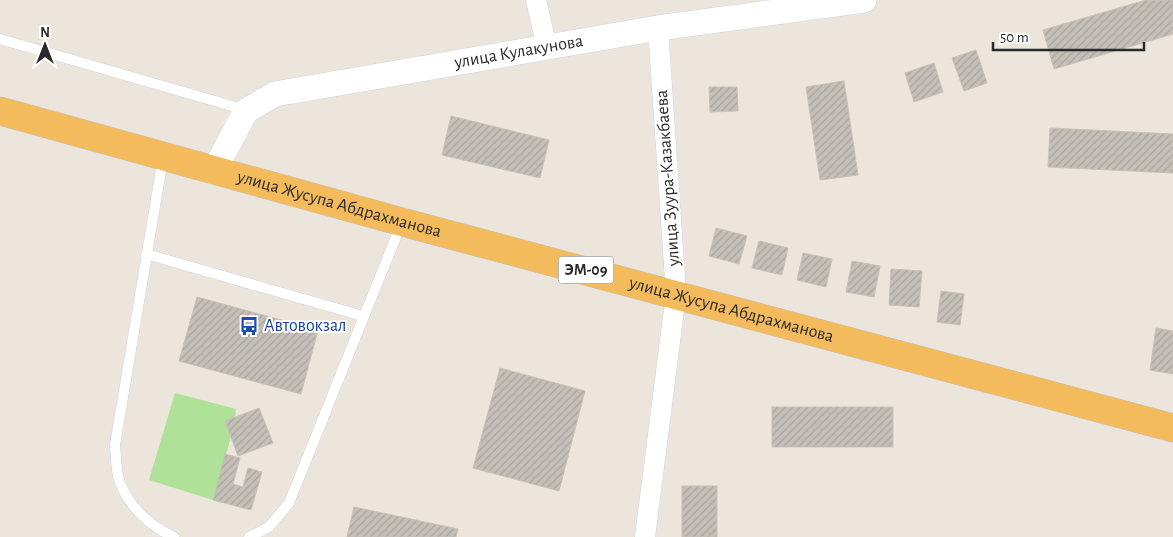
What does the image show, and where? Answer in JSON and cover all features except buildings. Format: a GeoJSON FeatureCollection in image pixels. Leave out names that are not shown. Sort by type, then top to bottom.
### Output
{"type":"FeatureCollection","features":[{"type":"Feature","properties":{"kind":"highway","name":"улица Жусупа Абдрахманова"},"geometry":{"type":"LineString","coordinates":[[0,111],[402,222],[1173,428]]}},
{"type":"Feature","properties":{"kind":"street"},"geometry":{"type":"LineString","coordinates":[[536,0],[547,48]]}},
{"type":"Feature","properties":{"kind":"street","name":"улица Кулакунова"},"geometry":{"type":"LineString","coordinates":[[246,111],[275,94],[658,28],[864,0]]}},
{"type":"Feature","properties":{"kind":"street","name":"улица Зуура-Казакбаева"},"geometry":{"type":"LineString","coordinates":[[645,537],[676,294],[658,28]]}},
{"type":"Feature","properties":{"kind":"street"},"geometry":{"type":"LineString","coordinates":[[214,171],[246,111]]}},
{"type":"Feature","properties":{"kind":"lane"},"geometry":{"type":"LineString","coordinates":[[0,39],[246,111]]}},
{"type":"Feature","properties":{"kind":"lane"},"geometry":{"type":"LineString","coordinates":[[163,157],[115,445],[120,482],[134,508],[156,529],[174,537]]}},
{"type":"Feature","properties":{"kind":"lane"},"geometry":{"type":"LineString","coordinates":[[249,537],[269,527],[289,503],[402,222]]}},
{"type":"Feature","properties":{"kind":"lane"},"geometry":{"type":"LineString","coordinates":[[146,254],[363,316]]}},
{"type":"Feature","properties":{"kind":"green space"},"geometry":{"type":"Polygon","coordinates":[[[175,393],[236,409],[235,417],[225,421],[231,437],[213,500],[149,480],[175,393]]]}},
{"type":"Feature","properties":{"kind":"place","name":"Автовокзал"},"geometry":{"type":"Point","coordinates":[249,326]}}]}
